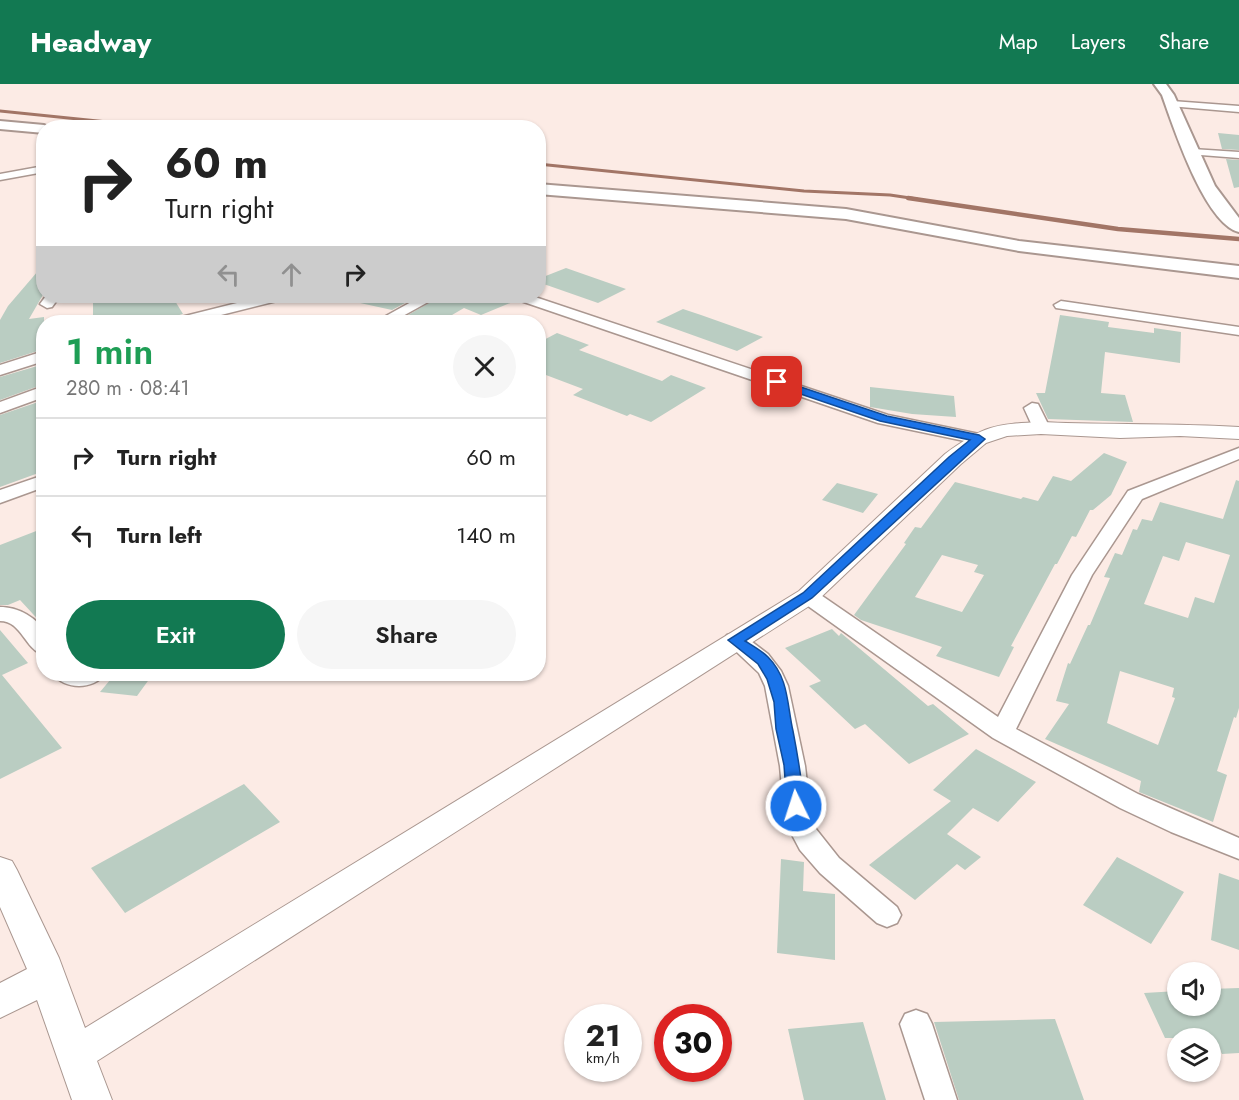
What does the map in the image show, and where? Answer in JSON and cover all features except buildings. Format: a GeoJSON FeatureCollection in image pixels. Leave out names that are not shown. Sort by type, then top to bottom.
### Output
{"type":"FeatureCollection","features":[{"type":"Feature","properties":{"kind":"main road"},"geometry":{"type":"LineString","coordinates":[[1160,84],[1176,98],[1198,152],[1206,188],[1223,214],[1239,228]]}},
{"type":"Feature","properties":{"kind":"main road"},"geometry":{"type":"LineString","coordinates":[[0,125],[36,128]]}},
{"type":"Feature","properties":{"kind":"main road"},"geometry":{"type":"LineString","coordinates":[[0,132],[36,135]]}},
{"type":"Feature","properties":{"kind":"main road"},"geometry":{"type":"LineString","coordinates":[[1198,152],[1214,169]]}},
{"type":"Feature","properties":{"kind":"main road"},"geometry":{"type":"LineString","coordinates":[[546,182],[611,190],[849,209],[1045,240],[1239,262]]}},
{"type":"Feature","properties":{"kind":"main road"},"geometry":{"type":"LineString","coordinates":[[546,190],[846,214],[1019,246],[1239,272]]}},
{"type":"Feature","properties":{"kind":"street"},"geometry":{"type":"LineString","coordinates":[[1176,98],[1239,109]]}},
{"type":"Feature","properties":{"kind":"street"},"geometry":{"type":"LineString","coordinates":[[1198,152],[1239,155]]}},
{"type":"Feature","properties":{"kind":"street"},"geometry":{"type":"LineString","coordinates":[[0,177],[36,170]]}},
{"type":"Feature","properties":{"kind":"street"},"geometry":{"type":"LineString","coordinates":[[223,303],[228,310]]}},
{"type":"Feature","properties":{"kind":"street"},"geometry":{"type":"LineString","coordinates":[[207,315],[254,303]]}},
{"type":"Feature","properties":{"kind":"street"},"geometry":{"type":"LineString","coordinates":[[395,315],[419,303]]}},
{"type":"Feature","properties":{"kind":"street"},"geometry":{"type":"LineString","coordinates":[[541,303],[884,418],[979,439]]}},
{"type":"Feature","properties":{"kind":"street"},"geometry":{"type":"LineString","coordinates":[[1061,305],[1239,331]]}},
{"type":"Feature","properties":{"kind":"street"},"geometry":{"type":"LineString","coordinates":[[0,370],[36,358]]}},
{"type":"Feature","properties":{"kind":"street"},"geometry":{"type":"LineString","coordinates":[[0,408],[36,395]]}},
{"type":"Feature","properties":{"kind":"street"},"geometry":{"type":"LineString","coordinates":[[74,1055],[808,596],[953,459],[979,439],[1036,418],[1120,432],[1180,430],[1239,433]]}},
{"type":"Feature","properties":{"kind":"street"},"geometry":{"type":"LineString","coordinates":[[1002,732],[1082,575],[1135,495],[1239,453]]}},
{"type":"Feature","properties":{"kind":"street"},"geometry":{"type":"LineString","coordinates":[[0,497],[36,484]]}},
{"type":"Feature","properties":{"kind":"street"},"geometry":{"type":"LineString","coordinates":[[808,596],[1002,732],[1129,801],[1238,846]]}},
{"type":"Feature","properties":{"kind":"street"},"geometry":{"type":"LineString","coordinates":[[0,614],[9,613],[16,616],[36,639]]}},
{"type":"Feature","properties":{"kind":"street"},"geometry":{"type":"LineString","coordinates":[[735,640],[763,661],[775,678],[782,702],[796,806],[803,830],[815,850],[887,915]]}},
{"type":"Feature","properties":{"kind":"street"},"geometry":{"type":"LineString","coordinates":[[0,870],[41,958],[92,1100]]}},
{"type":"Feature","properties":{"kind":"street"},"geometry":{"type":"LineString","coordinates":[[0,1002],[47,976]]}},
{"type":"Feature","properties":{"kind":"street"},"geometry":{"type":"LineString","coordinates":[[916,1024],[941,1100]]}},
{"type":"Feature","properties":{"kind":"waterway"},"geometry":{"type":"LineString","coordinates":[[0,111],[88,120]]}},
{"type":"Feature","properties":{"kind":"waterway"},"geometry":{"type":"LineString","coordinates":[[546,165],[804,191],[890,195],[917,199]]}},
{"type":"Feature","properties":{"kind":"waterway"},"geometry":{"type":"LineString","coordinates":[[908,198],[1118,229],[1239,239]]}},
{"type":"Feature","properties":{"kind":"route"},"geometry":{"type":"LineString","coordinates":[[777,382],[884,418],[979,439],[953,459],[808,596],[735,640],[763,661],[775,678],[782,702],[796,806]]}}]}
